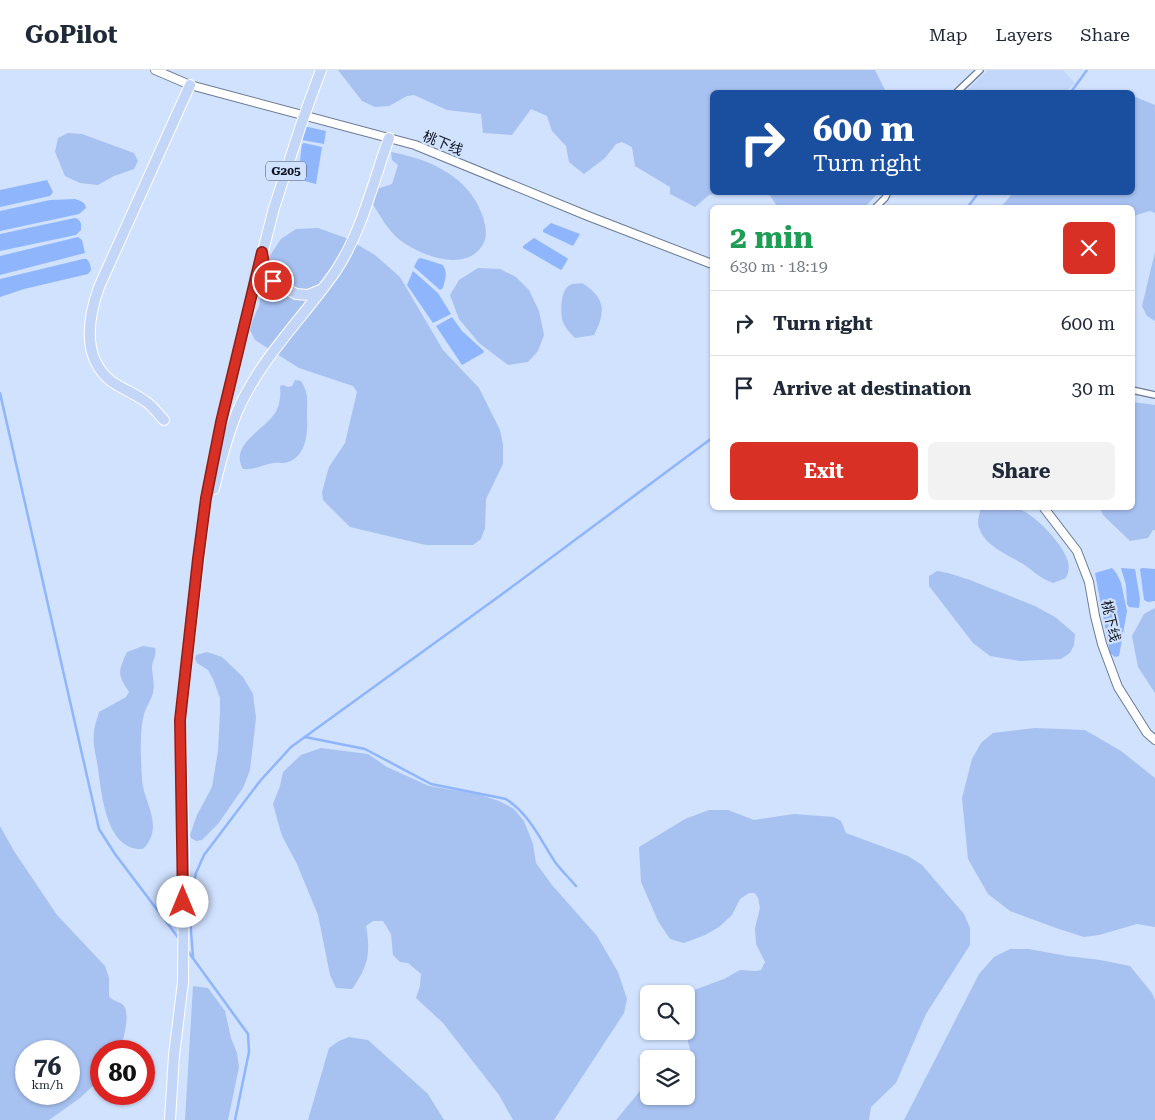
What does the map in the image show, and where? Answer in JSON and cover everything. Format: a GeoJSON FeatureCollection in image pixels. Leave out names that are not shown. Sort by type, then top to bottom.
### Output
{"type":"FeatureCollection","features":[{"type":"Feature","properties":{"kind":"highway","name":"G205"},"geometry":{"type":"LineString","coordinates":[[170,1120],[174,1055],[182,982],[184,849],[180,720],[206,498],[221,422],[262,252],[291,152],[321,70]]}},
{"type":"Feature","properties":{"kind":"highway"},"geometry":{"type":"LineString","coordinates":[[164,420],[146,401],[110,380],[98,365],[90,347],[89,331],[92,308],[100,287],[190,85]]}},
{"type":"Feature","properties":{"kind":"highway"},"geometry":{"type":"LineString","coordinates":[[198,559],[220,466],[238,412],[262,369],[335,272],[347,252],[366,206],[389,138]]}},
{"type":"Feature","properties":{"kind":"highway"},"geometry":{"type":"LineString","coordinates":[[262,252],[265,269],[273,281],[296,294],[308,295],[321,290]]}},
{"type":"Feature","properties":{"kind":"main road","name":"桃下线"},"geometry":{"type":"LineString","coordinates":[[155,70],[190,85],[415,145],[588,216],[710,263]]}},
{"type":"Feature","properties":{"kind":"main road","name":"桃下线"},"geometry":{"type":"LineString","coordinates":[[1046,510],[1077,551],[1089,582],[1102,644],[1118,686],[1147,733],[1155,740]]}},
{"type":"Feature","properties":{"kind":"street"},"geometry":{"type":"LineString","coordinates":[[960,90],[980,70]]}},
{"type":"Feature","properties":{"kind":"street"},"geometry":{"type":"LineString","coordinates":[[879,205],[886,195]]}},
{"type":"Feature","properties":{"kind":"street"},"geometry":{"type":"LineString","coordinates":[[1135,391],[1155,395]]}},
{"type":"Feature","properties":{"kind":"shaded area"},"geometry":{"type":"Polygon","coordinates":[[[338,70],[875,70],[885,90],[710,90],[710,195],[695,207],[670,194],[670,187],[635,166],[632,147],[622,142],[616,144],[605,158],[584,174],[569,162],[566,146],[552,131],[547,116],[531,109],[512,135],[483,133],[481,114],[447,110],[414,95],[407,96],[389,106],[375,107],[362,101],[338,70]]]}},
{"type":"Feature","properties":{"kind":"shaded area"},"geometry":{"type":"Polygon","coordinates":[[[988,70],[1063,70],[1075,83],[1068,90],[967,90],[988,70]]]}},
{"type":"Feature","properties":{"kind":"shaded area"},"geometry":{"type":"Polygon","coordinates":[[[1135,97],[1155,105],[1155,213],[1150,211],[1135,215],[1135,205],[1003,205],[1011,195],[1135,195],[1135,97]]]}},
{"type":"Feature","properties":{"kind":"shaded area"},"geometry":{"type":"Polygon","coordinates":[[[304,126],[326,131],[324,144],[302,140],[304,126]]]}},
{"type":"Feature","properties":{"kind":"shaded area"},"geometry":{"type":"Polygon","coordinates":[[[68,133],[82,134],[134,153],[138,161],[134,169],[114,176],[98,185],[80,183],[65,176],[55,152],[58,138],[68,133]]]}},
{"type":"Feature","properties":{"kind":"shaded area"},"geometry":{"type":"Polygon","coordinates":[[[302,144],[322,147],[316,184],[301,180],[298,177],[302,144]]]}},
{"type":"Feature","properties":{"kind":"shaded area"},"geometry":{"type":"Polygon","coordinates":[[[391,152],[420,159],[434,165],[447,172],[469,191],[477,203],[486,228],[484,243],[474,254],[464,259],[453,260],[430,256],[400,240],[384,223],[372,203],[377,189],[392,184],[398,165],[392,160],[391,152]]]}},
{"type":"Feature","properties":{"kind":"shaded area"},"geometry":{"type":"Polygon","coordinates":[[[47,180],[53,192],[50,196],[0,207],[0,190],[47,180]]]}},
{"type":"Feature","properties":{"kind":"shaded area"},"geometry":{"type":"Polygon","coordinates":[[[769,195],[876,195],[867,205],[777,205],[769,195]]]}},
{"type":"Feature","properties":{"kind":"shaded area"},"geometry":{"type":"Polygon","coordinates":[[[75,199],[85,204],[86,208],[79,214],[0,231],[0,211],[50,200],[75,199]]]}},
{"type":"Feature","properties":{"kind":"shaded area"},"geometry":{"type":"Polygon","coordinates":[[[75,218],[81,223],[81,230],[76,235],[0,251],[0,234],[75,218]]]}},
{"type":"Feature","properties":{"kind":"shaded area"},"geometry":{"type":"Polygon","coordinates":[[[551,223],[580,234],[573,246],[543,232],[551,223]]]}},
{"type":"Feature","properties":{"kind":"shaded area"},"geometry":{"type":"Polygon","coordinates":[[[318,228],[346,238],[375,255],[400,277],[443,350],[479,388],[500,430],[503,445],[503,464],[486,499],[485,528],[481,539],[473,545],[426,545],[350,527],[323,500],[322,492],[329,467],[345,443],[357,392],[353,386],[299,368],[255,340],[249,328],[259,306],[269,257],[281,239],[296,229],[318,228]]]}},
{"type":"Feature","properties":{"kind":"shaded area"},"geometry":{"type":"Polygon","coordinates":[[[78,237],[82,240],[85,253],[0,275],[0,256],[78,237]]]}},
{"type":"Feature","properties":{"kind":"shaded area"},"geometry":{"type":"Polygon","coordinates":[[[534,238],[568,259],[561,270],[523,248],[534,238]]]}},
{"type":"Feature","properties":{"kind":"shaded area"},"geometry":{"type":"Polygon","coordinates":[[[1155,252],[1155,321],[1147,316],[1142,306],[1155,252]]]}},
{"type":"Feature","properties":{"kind":"shaded area"},"geometry":{"type":"Polygon","coordinates":[[[421,258],[443,265],[446,276],[443,288],[440,290],[414,267],[418,259],[421,258]]]}},
{"type":"Feature","properties":{"kind":"shaded area"},"geometry":{"type":"Polygon","coordinates":[[[87,259],[90,264],[91,270],[88,274],[24,289],[0,297],[0,279],[87,259]]]}},
{"type":"Feature","properties":{"kind":"shaded area"},"geometry":{"type":"Polygon","coordinates":[[[478,268],[500,269],[516,277],[529,290],[539,311],[544,335],[538,351],[528,362],[508,365],[479,343],[459,319],[450,295],[459,280],[478,268]]]}},
{"type":"Feature","properties":{"kind":"shaded area"},"geometry":{"type":"Polygon","coordinates":[[[413,271],[438,293],[451,314],[433,323],[407,285],[413,271]]]}},
{"type":"Feature","properties":{"kind":"shaded area"},"geometry":{"type":"Polygon","coordinates":[[[582,283],[596,294],[602,306],[602,312],[594,335],[575,338],[563,322],[561,313],[562,302],[564,292],[571,284],[582,283]]]}},
{"type":"Feature","properties":{"kind":"shaded area"},"geometry":{"type":"Polygon","coordinates":[[[452,317],[462,331],[484,351],[462,365],[436,326],[452,317]]]}},
{"type":"Feature","properties":{"kind":"shaded area"},"geometry":{"type":"Polygon","coordinates":[[[295,380],[301,381],[307,397],[307,428],[303,449],[294,459],[288,462],[243,469],[240,453],[244,445],[275,413],[280,400],[280,386],[292,386],[295,380]]]}},
{"type":"Feature","properties":{"kind":"shaded area"},"geometry":{"type":"Polygon","coordinates":[[[1135,402],[1155,405],[1155,530],[1153,530],[1148,538],[1130,541],[1103,515],[1101,510],[1135,510],[1135,402]]]}},
{"type":"Feature","properties":{"kind":"shaded area"},"geometry":{"type":"Polygon","coordinates":[[[981,510],[1020,510],[1030,515],[1046,529],[1064,552],[1069,566],[1066,578],[1053,583],[1048,581],[996,548],[989,543],[980,531],[981,510]]]}},
{"type":"Feature","properties":{"kind":"shaded area"},"geometry":{"type":"Polygon","coordinates":[[[1112,568],[1121,583],[1127,611],[1119,656],[1115,657],[1110,653],[1095,573],[1112,568]]]}},
{"type":"Feature","properties":{"kind":"shaded area"},"geometry":{"type":"Polygon","coordinates":[[[1121,568],[1135,569],[1140,599],[1139,608],[1129,607],[1127,604],[1126,585],[1121,568]]]}},
{"type":"Feature","properties":{"kind":"shaded area"},"geometry":{"type":"Polygon","coordinates":[[[1140,569],[1155,569],[1155,601],[1148,602],[1144,600],[1140,569]]]}},
{"type":"Feature","properties":{"kind":"shaded area"},"geometry":{"type":"Polygon","coordinates":[[[937,571],[970,580],[1035,606],[1055,617],[1075,634],[1074,645],[1070,653],[1061,659],[1020,661],[990,656],[973,643],[929,586],[929,576],[937,571]]]}},
{"type":"Feature","properties":{"kind":"shaded area"},"geometry":{"type":"Polygon","coordinates":[[[1155,608],[1155,693],[1138,667],[1132,636],[1144,614],[1155,608]]]}},
{"type":"Feature","properties":{"kind":"shaded area"},"geometry":{"type":"Polygon","coordinates":[[[143,646],[155,648],[156,652],[152,666],[153,693],[144,714],[141,730],[142,780],[153,823],[149,840],[143,849],[131,847],[121,841],[108,820],[97,765],[94,738],[99,712],[126,697],[129,692],[122,681],[120,673],[127,652],[143,646]]]}},
{"type":"Feature","properties":{"kind":"shaded area"},"geometry":{"type":"Polygon","coordinates":[[[207,652],[222,657],[243,677],[253,694],[256,718],[250,770],[243,788],[218,824],[202,840],[196,841],[190,835],[197,815],[212,787],[218,751],[220,698],[208,670],[197,663],[195,659],[196,655],[207,652]]]}},
{"type":"Feature","properties":{"kind":"shaded area"},"geometry":{"type":"Polygon","coordinates":[[[1035,728],[1085,730],[1121,751],[1155,778],[1155,927],[1137,924],[1099,935],[1084,937],[1010,911],[988,894],[968,859],[962,798],[972,759],[981,743],[993,733],[1035,728]]]}},
{"type":"Feature","properties":{"kind":"shaded area"},"geometry":{"type":"Polygon","coordinates":[[[321,748],[368,754],[387,767],[429,786],[477,794],[499,801],[514,809],[524,821],[533,844],[536,863],[552,885],[597,936],[618,972],[627,999],[624,1013],[554,1120],[513,1120],[499,1095],[443,1023],[416,998],[421,974],[408,963],[400,962],[393,955],[391,934],[383,921],[373,921],[366,926],[367,959],[362,974],[352,989],[336,988],[330,975],[318,915],[297,864],[282,836],[273,804],[283,772],[301,755],[321,748]]]}},
{"type":"Feature","properties":{"kind":"shaded area"},"geometry":{"type":"Polygon","coordinates":[[[709,810],[728,810],[754,820],[794,814],[834,817],[841,821],[846,833],[908,856],[922,865],[964,914],[970,928],[970,945],[926,1014],[896,1083],[871,1107],[869,1120],[616,1120],[640,1091],[640,1105],[695,1105],[695,1050],[690,1050],[687,1040],[695,1040],[695,990],[724,979],[740,970],[761,970],[765,962],[756,944],[755,928],[760,908],[755,893],[749,893],[740,899],[732,915],[719,927],[684,943],[670,939],[658,921],[641,882],[639,847],[685,819],[709,810]]]}},
{"type":"Feature","properties":{"kind":"shaded area"},"geometry":{"type":"Polygon","coordinates":[[[0,826],[14,851],[57,915],[105,966],[109,978],[109,996],[122,1004],[126,1013],[122,1040],[90,1040],[90,1088],[80,1098],[80,1040],[15,1040],[15,1105],[70,1105],[49,1120],[0,1120],[0,826]]]}},
{"type":"Feature","properties":{"kind":"shaded area"},"geometry":{"type":"Polygon","coordinates":[[[1010,949],[1029,949],[1130,966],[1152,993],[1155,1000],[1155,1120],[904,1120],[979,974],[994,957],[1010,949]]]}},
{"type":"Feature","properties":{"kind":"shaded area"},"geometry":{"type":"Polygon","coordinates":[[[193,986],[208,988],[225,1011],[231,1038],[237,1053],[239,1067],[228,1120],[185,1120],[193,986]]]}},
{"type":"Feature","properties":{"kind":"shaded area"},"geometry":{"type":"Polygon","coordinates":[[[349,1037],[368,1040],[428,1094],[444,1120],[308,1120],[329,1048],[349,1037]]]}},
{"type":"Feature","properties":{"kind":"waterway"},"geometry":{"type":"LineString","coordinates":[[1072,90],[1087,70]]}},
{"type":"Feature","properties":{"kind":"waterway"},"geometry":{"type":"LineString","coordinates":[[969,205],[977,195]]}},
{"type":"Feature","properties":{"kind":"waterway"},"geometry":{"type":"LineString","coordinates":[[0,393],[99,829],[115,854],[180,940]]}},
{"type":"Feature","properties":{"kind":"waterway"},"geometry":{"type":"LineString","coordinates":[[193,957],[189,905],[196,873],[204,855],[260,781],[291,747],[505,592],[710,439]]}},
{"type":"Feature","properties":{"kind":"waterway"},"geometry":{"type":"LineString","coordinates":[[305,737],[365,749],[431,784],[506,799],[522,812],[555,862],[576,886]]}},
{"type":"Feature","properties":{"kind":"waterway"},"geometry":{"type":"LineString","coordinates":[[187,950],[248,1034],[249,1052],[235,1120]]}},
{"type":"Feature","properties":{"kind":"route"},"geometry":{"type":"LineString","coordinates":[[183,902],[184,849],[180,720],[206,498],[221,422],[262,252],[265,269],[273,281]]}}]}
